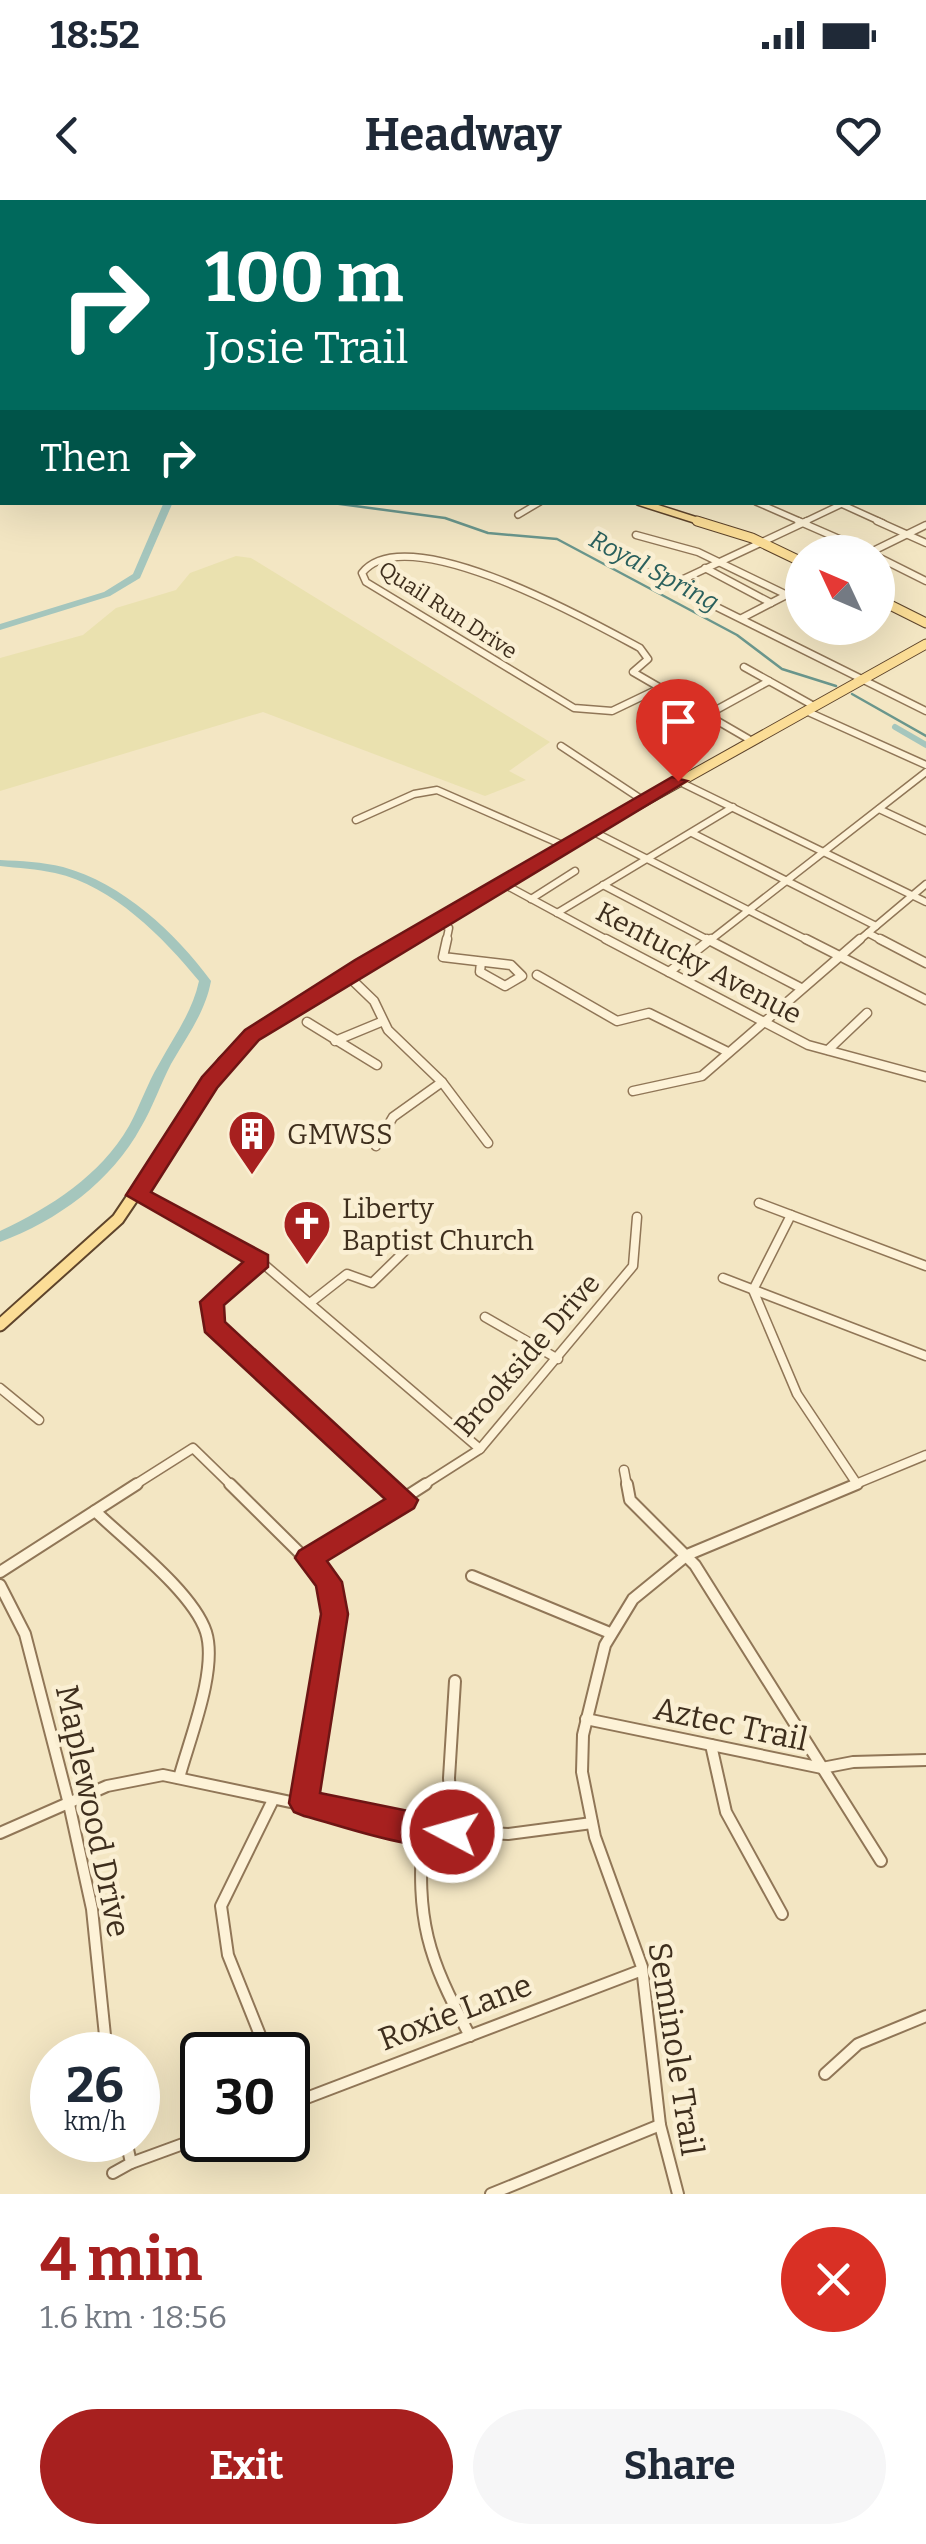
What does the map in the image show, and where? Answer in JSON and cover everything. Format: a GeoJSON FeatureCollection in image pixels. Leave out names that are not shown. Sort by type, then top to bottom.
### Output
{"type":"FeatureCollection","features":[{"type":"Feature","properties":{"kind":"main road"},"geometry":{"type":"LineString","coordinates":[[648,505],[785,554]]}},
{"type":"Feature","properties":{"kind":"main road"},"geometry":{"type":"LineString","coordinates":[[895,606],[924,619]]}},
{"type":"Feature","properties":{"kind":"main road"},"geometry":{"type":"LineString","coordinates":[[0,1325],[74,1264],[138,1195],[233,1052],[264,1026],[564,846],[926,644]]}},
{"type":"Feature","properties":{"kind":"street"},"geometry":{"type":"LineString","coordinates":[[518,515],[535,505]]}},
{"type":"Feature","properties":{"kind":"street"},"geometry":{"type":"LineString","coordinates":[[763,505],[833,535]]}},
{"type":"Feature","properties":{"kind":"street"},"geometry":{"type":"LineString","coordinates":[[674,584],[838,505]]}},
{"type":"Feature","properties":{"kind":"street"},"geometry":{"type":"LineString","coordinates":[[846,505],[926,543]]}},
{"type":"Feature","properties":{"kind":"street"},"geometry":{"type":"LineString","coordinates":[[895,540],[926,525]]}},
{"type":"Feature","properties":{"kind":"street"},"geometry":{"type":"LineString","coordinates":[[636,534],[718,562],[785,594]]}},
{"type":"Feature","properties":{"kind":"street"},"geometry":{"type":"LineString","coordinates":[[600,549],[925,709]]}},
{"type":"Feature","properties":{"kind":"street","name":"Quail Run Drive"},"geometry":{"type":"LineString","coordinates":[[390,558],[470,567],[519,581],[640,648],[648,659],[633,672],[660,688],[612,711],[574,708],[366,582],[362,573],[370,564],[390,558]]}},
{"type":"Feature","properties":{"kind":"street"},"geometry":{"type":"LineString","coordinates":[[895,565],[926,581]]}},
{"type":"Feature","properties":{"kind":"street"},"geometry":{"type":"LineString","coordinates":[[704,568],[771,603]]}},
{"type":"Feature","properties":{"kind":"street"},"geometry":{"type":"LineString","coordinates":[[742,618],[785,596]]}},
{"type":"Feature","properties":{"kind":"street"},"geometry":{"type":"LineString","coordinates":[[669,972],[926,769],[810,709],[744,667]]}},
{"type":"Feature","properties":{"kind":"street"},"geometry":{"type":"LineString","coordinates":[[707,715],[769,681]]}},
{"type":"Feature","properties":{"kind":"street"},"geometry":{"type":"LineString","coordinates":[[660,688],[752,740]]}},
{"type":"Feature","properties":{"kind":"street"},"geometry":{"type":"LineString","coordinates":[[561,746],[644,801]]}},
{"type":"Feature","properties":{"kind":"street"},"geometry":{"type":"LineString","coordinates":[[678,781],[926,902]]}},
{"type":"Feature","properties":{"kind":"street"},"geometry":{"type":"LineString","coordinates":[[356,820],[414,794],[437,790],[564,846]]}},
{"type":"Feature","properties":{"kind":"street"},"geometry":{"type":"LineString","coordinates":[[556,913],[733,807]]}},
{"type":"Feature","properties":{"kind":"street"},"geometry":{"type":"LineString","coordinates":[[879,809],[926,830]]}},
{"type":"Feature","properties":{"kind":"street"},"geometry":{"type":"LineString","coordinates":[[592,831],[926,1000]]}},
{"type":"Feature","properties":{"kind":"street"},"geometry":{"type":"LineString","coordinates":[[692,833],[876,926]]}},
{"type":"Feature","properties":{"kind":"street"},"geometry":{"type":"LineString","coordinates":[[531,900],[575,871]]}},
{"type":"Feature","properties":{"kind":"street","name":"Kentucky Avenue"},"geometry":{"type":"LineString","coordinates":[[502,882],[777,1032],[926,1076]]}},
{"type":"Feature","properties":{"kind":"street"},"geometry":{"type":"LineString","coordinates":[[602,884],[801,988]]}},
{"type":"Feature","properties":{"kind":"street"},"geometry":{"type":"LineString","coordinates":[[633,1091],[696,1080],[926,884]]}},
{"type":"Feature","properties":{"kind":"street"},"geometry":{"type":"LineString","coordinates":[[438,922],[449,928],[443,957],[511,965],[522,976],[505,986],[480,972],[481,962]]}},
{"type":"Feature","properties":{"kind":"street"},"geometry":{"type":"LineString","coordinates":[[868,933],[926,962]]}},
{"type":"Feature","properties":{"kind":"street"},"geometry":{"type":"LineString","coordinates":[[346,974],[374,1001],[381,1022],[442,1082],[488,1143]]}},
{"type":"Feature","properties":{"kind":"street"},"geometry":{"type":"LineString","coordinates":[[537,975],[617,1021],[650,1013],[728,1052]]}},
{"type":"Feature","properties":{"kind":"street"},"geometry":{"type":"LineString","coordinates":[[828,1050],[867,1013]]}},
{"type":"Feature","properties":{"kind":"street"},"geometry":{"type":"LineString","coordinates":[[307,1022],[378,1065]]}},
{"type":"Feature","properties":{"kind":"street"},"geometry":{"type":"LineString","coordinates":[[334,1041],[381,1022]]}},
{"type":"Feature","properties":{"kind":"street"},"geometry":{"type":"LineString","coordinates":[[376,1146],[378,1134],[420,1094],[442,1082]]}},
{"type":"Feature","properties":{"kind":"street"},"geometry":{"type":"LineString","coordinates":[[138,1195],[260,1261],[480,1449]]}},
{"type":"Feature","properties":{"kind":"street"},"geometry":{"type":"LineString","coordinates":[[759,1203],[926,1266]]}},
{"type":"Feature","properties":{"kind":"street"},"geometry":{"type":"LineString","coordinates":[[791,1215],[753,1290],[797,1394],[856,1484]]}},
{"type":"Feature","properties":{"kind":"street","name":"Brookside Drive"},"geometry":{"type":"LineString","coordinates":[[309,1558],[480,1449],[633,1266],[637,1217]]}},
{"type":"Feature","properties":{"kind":"street"},"geometry":{"type":"LineString","coordinates":[[310,1303],[347,1274],[372,1284],[414,1243]]}},
{"type":"Feature","properties":{"kind":"street"},"geometry":{"type":"LineString","coordinates":[[260,1261],[212,1302],[214,1326],[404,1500]]}},
{"type":"Feature","properties":{"kind":"street"},"geometry":{"type":"LineString","coordinates":[[723,1278],[926,1356]]}},
{"type":"Feature","properties":{"kind":"street"},"geometry":{"type":"LineString","coordinates":[[485,1317],[558,1359]]}},
{"type":"Feature","properties":{"kind":"street"},"geometry":{"type":"LineString","coordinates":[[0,1388],[39,1420]]}},
{"type":"Feature","properties":{"kind":"street"},"geometry":{"type":"LineString","coordinates":[[0,1572],[193,1448],[309,1558],[328,1582],[334,1614],[304,1803]]}},
{"type":"Feature","properties":{"kind":"street","name":"Seminole Trail"},"geometry":{"type":"LineString","coordinates":[[678,2194],[660,2125],[642,1970],[592,1823],[582,1772],[586,1719],[610,1633],[646,1584],[688,1555],[926,1455]]}},
{"type":"Feature","properties":{"kind":"street"},"geometry":{"type":"LineString","coordinates":[[624,1470],[626,1489],[634,1506],[688,1555],[881,1861]]}},
{"type":"Feature","properties":{"kind":"street"},"geometry":{"type":"LineString","coordinates":[[95,1511],[184,1602],[206,1632],[207,1658],[180,1778]]}},
{"type":"Feature","properties":{"kind":"street"},"geometry":{"type":"LineString","coordinates":[[472,1576],[610,1633]]}},
{"type":"Feature","properties":{"kind":"street","name":"Maplewood Drive"},"geometry":{"type":"LineString","coordinates":[[0,1585],[25,1634],[69,1804],[92,1909],[105,2032]]}},
{"type":"Feature","properties":{"kind":"street"},"geometry":{"type":"LineString","coordinates":[[452,1832],[449,1778],[456,1681]]}},
{"type":"Feature","properties":{"kind":"street","name":"Aztec Trail"},"geometry":{"type":"LineString","coordinates":[[586,1719],[822,1768],[854,1762],[926,1760]]}},
{"type":"Feature","properties":{"kind":"street"},"geometry":{"type":"LineString","coordinates":[[711,1745],[726,1812],[782,1914]]}},
{"type":"Feature","properties":{"kind":"street"},"geometry":{"type":"LineString","coordinates":[[0,1834],[107,1786],[152,1776],[180,1778],[423,1830],[508,1834],[592,1823]]}},
{"type":"Feature","properties":{"kind":"street"},"geometry":{"type":"LineString","coordinates":[[259,2032],[228,1955],[221,1920],[227,1892],[273,1800]]}},
{"type":"Feature","properties":{"kind":"street"},"geometry":{"type":"LineString","coordinates":[[423,1830],[416,1894],[421,1936],[470,2036]]}},
{"type":"Feature","properties":{"kind":"street","name":"Roxie Lane"},"geometry":{"type":"LineString","coordinates":[[310,2096],[642,1970]]}},
{"type":"Feature","properties":{"kind":"street"},"geometry":{"type":"LineString","coordinates":[[825,2074],[858,2044],[926,2016]]}},
{"type":"Feature","properties":{"kind":"street"},"geometry":{"type":"LineString","coordinates":[[491,2194],[660,2125]]}},
{"type":"Feature","properties":{"kind":"street"},"geometry":{"type":"LineString","coordinates":[[113,2173],[180,2145]]}},
{"type":"Feature","properties":{"kind":"shaded area"},"geometry":{"type":"Polygon","coordinates":[[[236,556],[251,558],[550,742],[509,771],[526,780],[485,796],[263,712],[0,791],[0,658],[83,635],[116,608],[176,590],[190,573],[236,556]]]}},
{"type":"Feature","properties":{"kind":"waterway"},"geometry":{"type":"LineString","coordinates":[[0,627],[107,594],[137,576],[168,505]]}},
{"type":"Feature","properties":{"kind":"waterway","name":"Royal Spring"},"geometry":{"type":"LineString","coordinates":[[348,505],[445,518],[488,533],[557,539],[737,635],[782,669],[836,686]]}},
{"type":"Feature","properties":{"kind":"waterway","name":"Royal Spring"},"geometry":{"type":"LineString","coordinates":[[852,694],[926,736]]}},
{"type":"Feature","properties":{"kind":"waterway"},"geometry":{"type":"LineString","coordinates":[[895,727],[926,745]]}},
{"type":"Feature","properties":{"kind":"waterway"},"geometry":{"type":"LineString","coordinates":[[0,863],[63,871],[102,888],[160,931],[205,981],[194,1015],[123,1146],[77,1193],[0,1237]]}},
{"type":"Feature","properties":{"kind":"place","name":"GMWSS"},"geometry":{"type":"Point","coordinates":[252,1176]}},
{"type":"Feature","properties":{"kind":"place","name":"Liberty Baptist Church"},"geometry":{"type":"Point","coordinates":[307,1266]}},
{"type":"Feature","properties":{"kind":"route"},"geometry":{"type":"LineString","coordinates":[[452,1832],[413,1829],[304,1803],[334,1614],[328,1582],[309,1558],[404,1500],[214,1326],[209,1312],[212,1302],[260,1261],[138,1195],[209,1082],[252,1035],[402,941],[678,781]]}}]}
